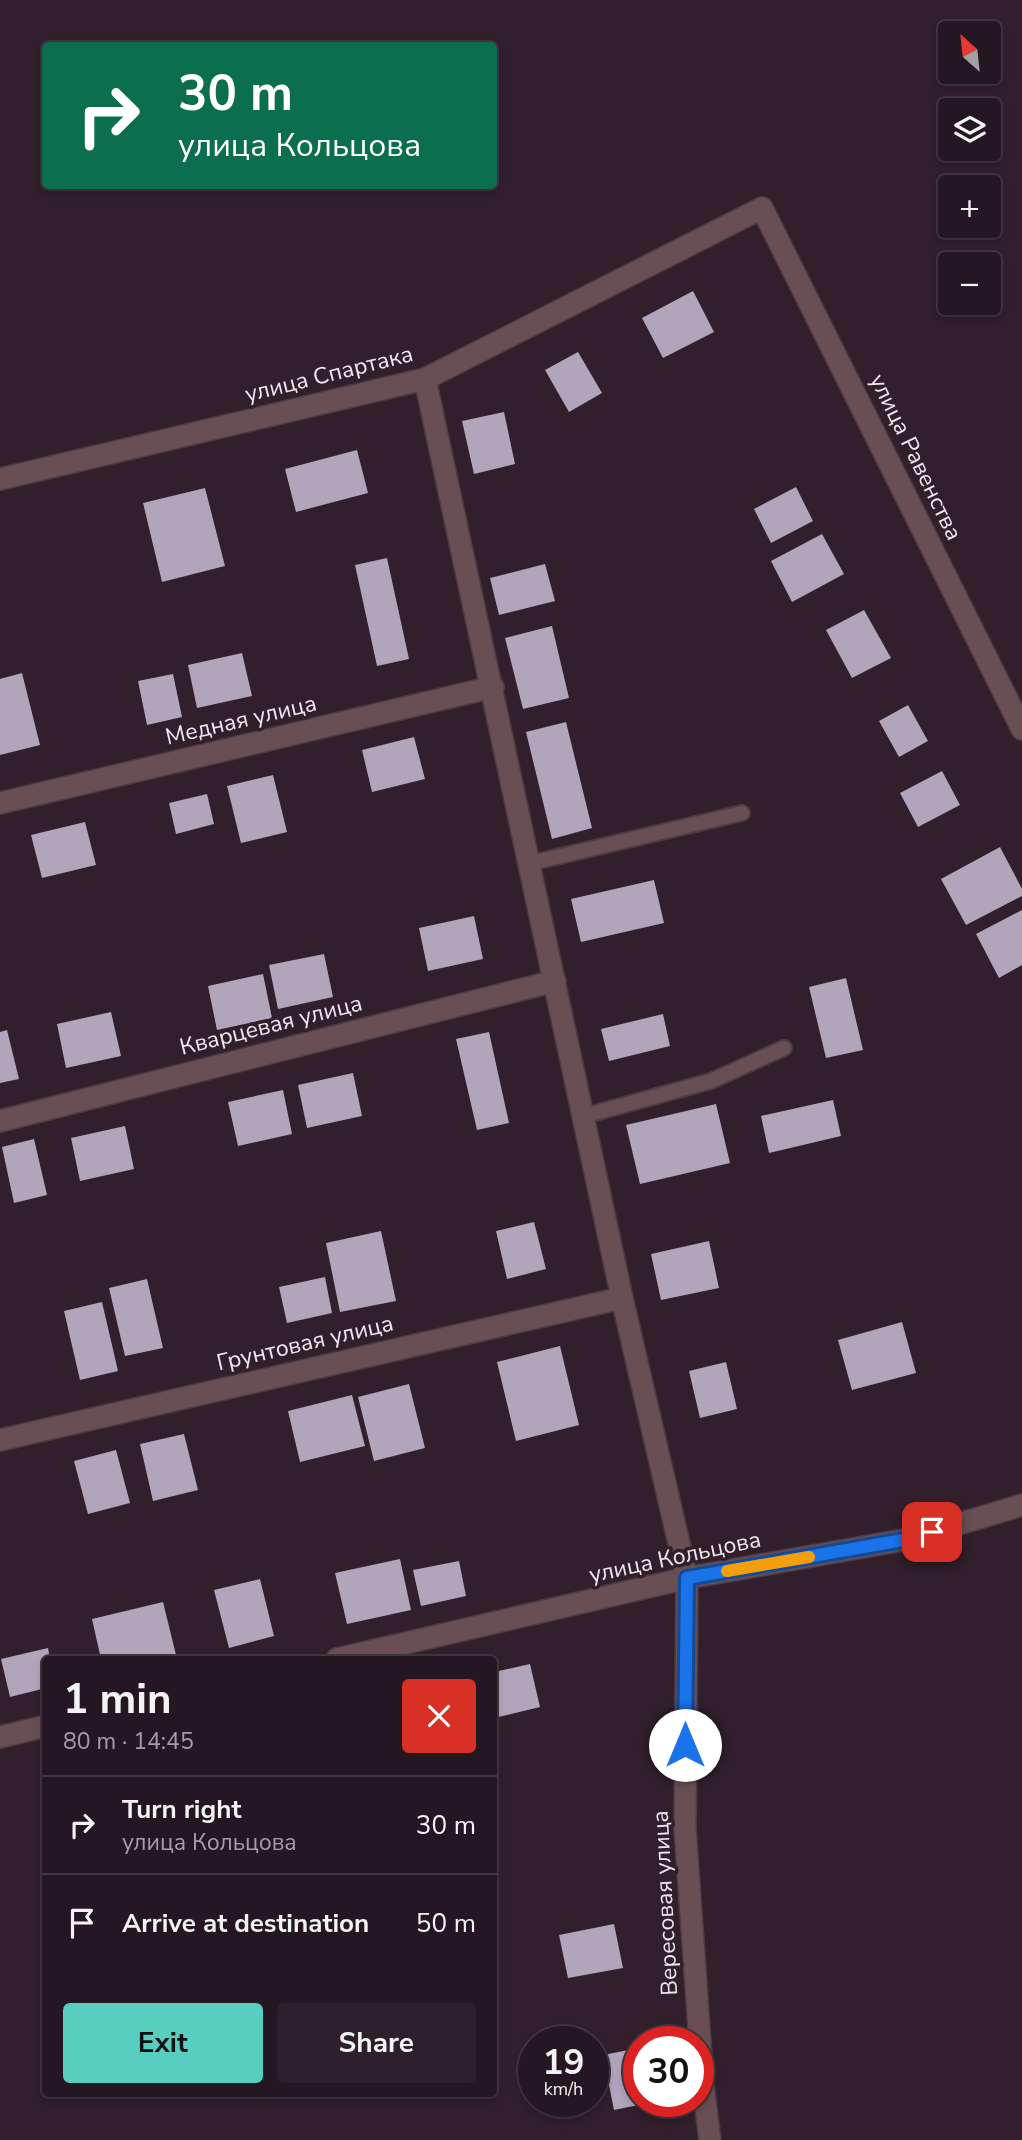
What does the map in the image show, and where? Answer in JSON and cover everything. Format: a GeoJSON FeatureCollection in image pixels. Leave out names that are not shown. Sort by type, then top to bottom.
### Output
{"type":"FeatureCollection","features":[{"type":"Feature","properties":{"kind":"street","name":"улица Спартака"},"geometry":{"type":"LineString","coordinates":[[0,479],[425,379],[762,208]]}},
{"type":"Feature","properties":{"kind":"street","name":"улица Равенства"},"geometry":{"type":"LineString","coordinates":[[762,208],[1022,729]]}},
{"type":"Feature","properties":{"kind":"street","name":"Вересовая улица"},"geometry":{"type":"LineString","coordinates":[[425,379],[531,863],[622,1298],[687,1578],[685,1828],[703,2085],[710,2140]]}},
{"type":"Feature","properties":{"kind":"street","name":"Медная улица"},"geometry":{"type":"LineString","coordinates":[[0,803],[493,688]]}},
{"type":"Feature","properties":{"kind":"street","name":"Кварцевая улица"},"geometry":{"type":"LineString","coordinates":[[0,1121],[555,981]]}},
{"type":"Feature","properties":{"kind":"street","name":"Грунтовая улица"},"geometry":{"type":"LineString","coordinates":[[0,1440],[622,1298]]}},
{"type":"Feature","properties":{"kind":"street","name":"улица Кольцова"},"geometry":{"type":"LineString","coordinates":[[350,1656],[687,1578],[909,1539],[1022,1504]]}},
{"type":"Feature","properties":{"kind":"street"},"geometry":{"type":"LineString","coordinates":[[0,1737],[42,1727]]}},
{"type":"Feature","properties":{"kind":"lane"},"geometry":{"type":"LineString","coordinates":[[531,863],[742,813]]}},
{"type":"Feature","properties":{"kind":"lane"},"geometry":{"type":"LineString","coordinates":[[584,1116],[711,1081],[784,1048]]}},
{"type":"Feature","properties":{"kind":"building"},"geometry":{"type":"Polygon","coordinates":[[[693,291],[714,332],[663,358],[642,318],[693,291]]]}},
{"type":"Feature","properties":{"kind":"building"},"geometry":{"type":"Polygon","coordinates":[[[578,352],[602,393],[569,412],[545,370],[578,352]]]}},
{"type":"Feature","properties":{"kind":"building"},"geometry":{"type":"Polygon","coordinates":[[[504,412],[515,464],[474,474],[462,421],[504,412]]]}},
{"type":"Feature","properties":{"kind":"building"},"geometry":{"type":"Polygon","coordinates":[[[357,450],[368,493],[296,512],[285,469],[357,450]]]}},
{"type":"Feature","properties":{"kind":"building"},"geometry":{"type":"Polygon","coordinates":[[[796,487],[813,521],[771,543],[754,509],[796,487]]]}},
{"type":"Feature","properties":{"kind":"building"},"geometry":{"type":"Polygon","coordinates":[[[205,488],[225,566],[162,582],[143,503],[205,488]]]}},
{"type":"Feature","properties":{"kind":"building"},"geometry":{"type":"Polygon","coordinates":[[[822,534],[844,574],[792,602],[771,561],[822,534]]]}},
{"type":"Feature","properties":{"kind":"building"},"geometry":{"type":"Polygon","coordinates":[[[387,558],[409,659],[377,666],[355,565],[387,558]]]}},
{"type":"Feature","properties":{"kind":"building"},"geometry":{"type":"Polygon","coordinates":[[[545,564],[555,601],[499,615],[490,578],[545,564]]]}},
{"type":"Feature","properties":{"kind":"building"},"geometry":{"type":"Polygon","coordinates":[[[864,610],[891,658],[852,678],[826,630],[864,610]]]}},
{"type":"Feature","properties":{"kind":"building"},"geometry":{"type":"Polygon","coordinates":[[[552,626],[569,698],[523,709],[505,638],[552,626]]]}},
{"type":"Feature","properties":{"kind":"building"},"geometry":{"type":"Polygon","coordinates":[[[242,653],[252,696],[197,708],[188,665],[242,653]]]}},
{"type":"Feature","properties":{"kind":"building"},"geometry":{"type":"Polygon","coordinates":[[[22,673],[40,745],[0,755],[0,679],[22,673]]]}},
{"type":"Feature","properties":{"kind":"building"},"geometry":{"type":"Polygon","coordinates":[[[173,674],[182,717],[147,725],[138,681],[173,674]]]}},
{"type":"Feature","properties":{"kind":"building"},"geometry":{"type":"Polygon","coordinates":[[[908,705],[928,741],[899,757],[879,721],[908,705]]]}},
{"type":"Feature","properties":{"kind":"building"},"geometry":{"type":"Polygon","coordinates":[[[566,722],[592,828],[552,839],[526,732],[566,722]]]}},
{"type":"Feature","properties":{"kind":"building"},"geometry":{"type":"Polygon","coordinates":[[[414,737],[425,779],[372,792],[362,750],[414,737]]]}},
{"type":"Feature","properties":{"kind":"building"},"geometry":{"type":"Polygon","coordinates":[[[942,771],[960,805],[918,827],[900,793],[942,771]]]}},
{"type":"Feature","properties":{"kind":"building"},"geometry":{"type":"Polygon","coordinates":[[[273,775],[287,832],[241,843],[227,786],[273,775]]]}},
{"type":"Feature","properties":{"kind":"building"},"geometry":{"type":"Polygon","coordinates":[[[207,794],[214,824],[176,834],[169,803],[207,794]]]}},
{"type":"Feature","properties":{"kind":"building"},"geometry":{"type":"Polygon","coordinates":[[[85,822],[96,865],[42,878],[31,835],[85,822]]]}},
{"type":"Feature","properties":{"kind":"building"},"geometry":{"type":"Polygon","coordinates":[[[1000,847],[1022,889],[1022,896],[966,925],[941,879],[1000,847]]]}},
{"type":"Feature","properties":{"kind":"building"},"geometry":{"type":"Polygon","coordinates":[[[654,880],[664,923],[581,942],[571,899],[654,880]]]}},
{"type":"Feature","properties":{"kind":"building"},"geometry":{"type":"Polygon","coordinates":[[[1022,910],[1022,965],[999,978],[976,934],[1022,910]]]}},
{"type":"Feature","properties":{"kind":"building"},"geometry":{"type":"Polygon","coordinates":[[[474,916],[483,959],[428,971],[419,928],[474,916]]]}},
{"type":"Feature","properties":{"kind":"building"},"geometry":{"type":"Polygon","coordinates":[[[324,954],[333,997],[278,1009],[269,965],[324,954]]]}},
{"type":"Feature","properties":{"kind":"building"},"geometry":{"type":"Polygon","coordinates":[[[263,974],[272,1018],[217,1030],[208,986],[263,974]]]}},
{"type":"Feature","properties":{"kind":"building"},"geometry":{"type":"Polygon","coordinates":[[[846,978],[863,1050],[826,1058],[809,987],[846,978]]]}},
{"type":"Feature","properties":{"kind":"building"},"geometry":{"type":"Polygon","coordinates":[[[111,1012],[121,1056],[66,1068],[57,1024],[111,1012]]]}},
{"type":"Feature","properties":{"kind":"building"},"geometry":{"type":"Polygon","coordinates":[[[663,1014],[670,1046],[609,1061],[601,1029],[663,1014]]]}},
{"type":"Feature","properties":{"kind":"building"},"geometry":{"type":"Polygon","coordinates":[[[7,1030],[19,1079],[0,1083],[0,1032],[7,1030]]]}},
{"type":"Feature","properties":{"kind":"building"},"geometry":{"type":"Polygon","coordinates":[[[489,1032],[509,1123],[477,1130],[456,1039],[489,1032]]]}},
{"type":"Feature","properties":{"kind":"building"},"geometry":{"type":"Polygon","coordinates":[[[353,1073],[362,1116],[307,1128],[298,1085],[353,1073]]]}},
{"type":"Feature","properties":{"kind":"building"},"geometry":{"type":"Polygon","coordinates":[[[283,1090],[292,1134],[238,1146],[228,1102],[283,1090]]]}},
{"type":"Feature","properties":{"kind":"building"},"geometry":{"type":"Polygon","coordinates":[[[833,1100],[841,1136],[769,1153],[761,1116],[833,1100]]]}},
{"type":"Feature","properties":{"kind":"building"},"geometry":{"type":"Polygon","coordinates":[[[716,1104],[730,1163],[640,1184],[626,1125],[716,1104]]]}},
{"type":"Feature","properties":{"kind":"building"},"geometry":{"type":"Polygon","coordinates":[[[125,1126],[134,1169],[80,1181],[71,1138],[125,1126]]]}},
{"type":"Feature","properties":{"kind":"building"},"geometry":{"type":"Polygon","coordinates":[[[34,1139],[47,1195],[14,1203],[2,1147],[34,1139]]]}},
{"type":"Feature","properties":{"kind":"building"},"geometry":{"type":"Polygon","coordinates":[[[534,1222],[546,1269],[507,1279],[496,1231],[534,1222]]]}},
{"type":"Feature","properties":{"kind":"building"},"geometry":{"type":"Polygon","coordinates":[[[381,1231],[396,1301],[340,1312],[326,1243],[381,1231]]]}},
{"type":"Feature","properties":{"kind":"building"},"geometry":{"type":"Polygon","coordinates":[[[709,1241],[719,1288],[661,1300],[651,1254],[709,1241]]]}},
{"type":"Feature","properties":{"kind":"building"},"geometry":{"type":"Polygon","coordinates":[[[325,1277],[332,1313],[287,1323],[279,1287],[325,1277]]]}},
{"type":"Feature","properties":{"kind":"building"},"geometry":{"type":"Polygon","coordinates":[[[147,1279],[163,1348],[125,1356],[109,1288],[147,1279]]]}},
{"type":"Feature","properties":{"kind":"building"},"geometry":{"type":"Polygon","coordinates":[[[102,1302],[118,1371],[80,1380],[64,1311],[102,1302]]]}},
{"type":"Feature","properties":{"kind":"building"},"geometry":{"type":"Polygon","coordinates":[[[902,1322],[916,1373],[852,1390],[838,1340],[902,1322]]]}},
{"type":"Feature","properties":{"kind":"building"},"geometry":{"type":"Polygon","coordinates":[[[560,1346],[579,1425],[516,1441],[497,1362],[560,1346]]]}},
{"type":"Feature","properties":{"kind":"building"},"geometry":{"type":"Polygon","coordinates":[[[726,1362],[737,1409],[700,1418],[689,1371],[726,1362]]]}},
{"type":"Feature","properties":{"kind":"building"},"geometry":{"type":"Polygon","coordinates":[[[409,1384],[425,1448],[374,1461],[358,1397],[409,1384]]]}},
{"type":"Feature","properties":{"kind":"building"},"geometry":{"type":"Polygon","coordinates":[[[352,1395],[365,1446],[300,1462],[288,1411],[352,1395]]]}},
{"type":"Feature","properties":{"kind":"building"},"geometry":{"type":"Polygon","coordinates":[[[184,1434],[198,1490],[153,1501],[140,1444],[184,1434]]]}},
{"type":"Feature","properties":{"kind":"building"},"geometry":{"type":"Polygon","coordinates":[[[116,1450],[130,1503],[88,1514],[74,1461],[116,1450]]]}},
{"type":"Feature","properties":{"kind":"building"},"geometry":{"type":"Polygon","coordinates":[[[400,1559],[411,1610],[347,1624],[335,1573],[400,1559]]]}},
{"type":"Feature","properties":{"kind":"building"},"geometry":{"type":"Polygon","coordinates":[[[459,1561],[466,1596],[421,1606],[413,1570],[459,1561]]]}},
{"type":"Feature","properties":{"kind":"building"},"geometry":{"type":"Polygon","coordinates":[[[260,1579],[274,1636],[229,1648],[214,1590],[260,1579]]]}},
{"type":"Feature","properties":{"kind":"building"},"geometry":{"type":"Polygon","coordinates":[[[163,1602],[176,1656],[100,1656],[92,1619],[163,1602]]]}},
{"type":"Feature","properties":{"kind":"building"},"geometry":{"type":"Polygon","coordinates":[[[48,1648],[49,1656],[42,1656],[42,1689],[10,1697],[1,1659],[48,1648]]]}},
{"type":"Feature","properties":{"kind":"building"},"geometry":{"type":"Polygon","coordinates":[[[530,1664],[540,1707],[497,1717],[497,1671],[530,1664]]]}},
{"type":"Feature","properties":{"kind":"building"},"geometry":{"type":"Polygon","coordinates":[[[614,1924],[623,1968],[568,1978],[559,1935],[614,1924]]]}},
{"type":"Feature","properties":{"kind":"building"},"geometry":{"type":"Polygon","coordinates":[[[623,2051],[623,2108],[614,2110],[609,2085],[609,2054],[623,2051]]]}},
{"type":"Feature","properties":{"kind":"slow traffic"},"geometry":{"type":"LineString","coordinates":[[727,1571],[809,1557]]}},
{"type":"Feature","properties":{"kind":"route"},"geometry":{"type":"LineString","coordinates":[[685,1745],[687,1578],[909,1539],[932,1532]]}}]}
